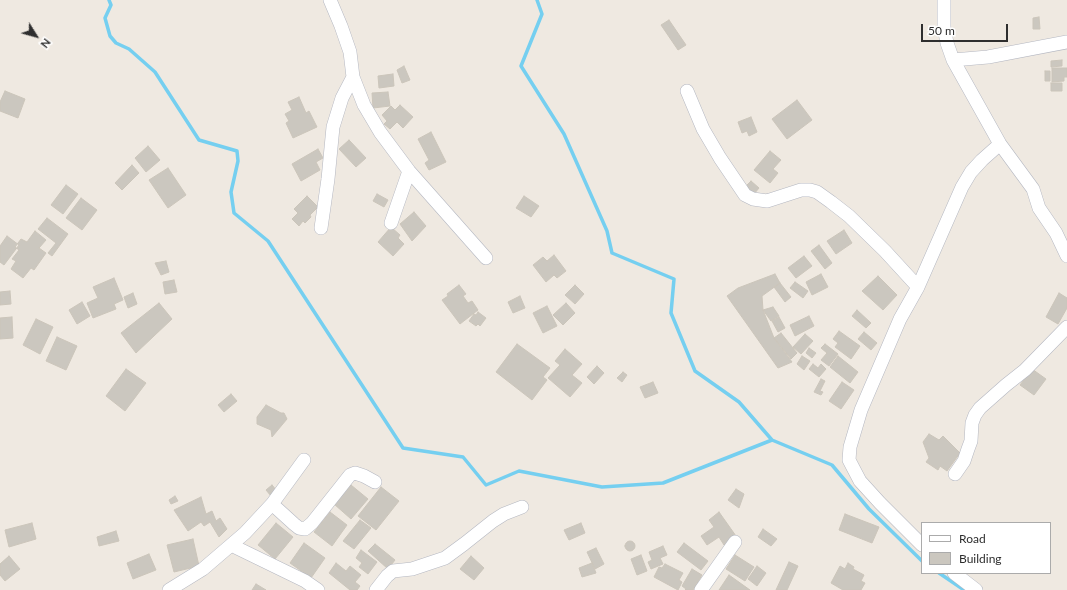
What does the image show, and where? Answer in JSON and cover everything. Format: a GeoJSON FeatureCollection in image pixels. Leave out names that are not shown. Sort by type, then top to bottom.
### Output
{"type":"FeatureCollection","features":[{"type":"Feature","properties":{"kind":"street"},"geometry":{"type":"LineString","coordinates":[[330,0],[342,26],[350,52],[353,77],[364,105],[380,132],[409,171],[486,258]]}},
{"type":"Feature","properties":{"kind":"street"},"geometry":{"type":"LineString","coordinates":[[944,0],[944,27],[953,60],[1000,144],[1033,190],[1039,208],[1056,232],[1067,256]]}},
{"type":"Feature","properties":{"kind":"street"},"geometry":{"type":"LineString","coordinates":[[953,60],[995,56],[1067,42]]}},
{"type":"Feature","properties":{"kind":"street"},"geometry":{"type":"LineString","coordinates":[[321,228],[328,179],[332,127],[342,98],[353,77]]}},
{"type":"Feature","properties":{"kind":"street"},"geometry":{"type":"LineString","coordinates":[[687,91],[703,129],[720,158],[745,195],[752,199],[767,201],[801,190],[817,192],[848,216],[885,251],[918,287]]}},
{"type":"Feature","properties":{"kind":"street"},"geometry":{"type":"LineString","coordinates":[[921,544],[860,482],[849,460],[850,447],[861,410],[900,319],[918,287],[962,187],[971,172],[1000,144]]}},
{"type":"Feature","properties":{"kind":"street"},"geometry":{"type":"LineString","coordinates":[[391,223],[409,171]]}},
{"type":"Feature","properties":{"kind":"street"},"geometry":{"type":"LineString","coordinates":[[955,474],[964,461],[971,441],[972,423],[980,408],[1025,370],[1067,326]]}},
{"type":"Feature","properties":{"kind":"street"},"geometry":{"type":"LineString","coordinates":[[169,590],[203,569],[245,533],[272,504],[304,460]]}},
{"type":"Feature","properties":{"kind":"street"},"geometry":{"type":"LineString","coordinates":[[272,504],[300,528],[305,529],[312,523],[350,475],[355,473],[376,482]]}},
{"type":"Feature","properties":{"kind":"street"},"geometry":{"type":"LineString","coordinates":[[376,590],[393,571],[412,569],[445,558],[493,521],[504,514],[522,507]]}},
{"type":"Feature","properties":{"kind":"street"},"geometry":{"type":"LineString","coordinates":[[701,590],[735,542]]}},
{"type":"Feature","properties":{"kind":"street"},"geometry":{"type":"LineString","coordinates":[[232,545],[305,581],[318,590]]}},
{"type":"Feature","properties":{"kind":"street"},"geometry":{"type":"LineString","coordinates":[[955,574],[976,590]]}},
{"type":"Feature","properties":{"kind":"building"},"geometry":{"type":"Polygon","coordinates":[[[1039,17],[1040,29],[1033,29],[1033,18],[1039,17]]]}},
{"type":"Feature","properties":{"kind":"building"},"geometry":{"type":"Polygon","coordinates":[[[669,20],[686,45],[678,50],[661,25],[669,20]]]}},
{"type":"Feature","properties":{"kind":"building"},"geometry":{"type":"Polygon","coordinates":[[[1062,60],[1062,66],[1051,67],[1051,61],[1062,60]]]}},
{"type":"Feature","properties":{"kind":"building"},"geometry":{"type":"Polygon","coordinates":[[[404,66],[410,80],[402,83],[397,70],[404,66]]]}},
{"type":"Feature","properties":{"kind":"building"},"geometry":{"type":"Polygon","coordinates":[[[1052,68],[1067,68],[1067,77],[1064,77],[1064,81],[1052,82],[1052,68]]]}},
{"type":"Feature","properties":{"kind":"building"},"geometry":{"type":"Polygon","coordinates":[[[1045,71],[1050,71],[1050,81],[1045,81],[1045,71]]]}},
{"type":"Feature","properties":{"kind":"building"},"geometry":{"type":"Polygon","coordinates":[[[393,74],[394,86],[379,88],[378,76],[393,74]]]}},
{"type":"Feature","properties":{"kind":"building"},"geometry":{"type":"Polygon","coordinates":[[[1051,83],[1062,83],[1062,91],[1051,91],[1051,83]]]}},
{"type":"Feature","properties":{"kind":"building"},"geometry":{"type":"Polygon","coordinates":[[[5,91],[25,99],[18,118],[0,111],[0,102],[5,91]]]}},
{"type":"Feature","properties":{"kind":"building"},"geometry":{"type":"Polygon","coordinates":[[[388,92],[390,106],[373,108],[372,93],[388,92]]]}},
{"type":"Feature","properties":{"kind":"building"},"geometry":{"type":"Polygon","coordinates":[[[299,97],[306,113],[309,111],[317,127],[293,138],[286,123],[289,121],[285,114],[292,110],[288,102],[299,97]]]}},
{"type":"Feature","properties":{"kind":"building"},"geometry":{"type":"Polygon","coordinates":[[[797,100],[812,120],[787,139],[772,119],[797,100]]]}},
{"type":"Feature","properties":{"kind":"building"},"geometry":{"type":"Polygon","coordinates":[[[400,105],[413,117],[403,128],[397,122],[390,129],[384,124],[387,121],[382,115],[391,106],[395,110],[400,105]]]}},
{"type":"Feature","properties":{"kind":"building"},"geometry":{"type":"Polygon","coordinates":[[[751,117],[757,132],[749,136],[747,131],[742,133],[738,122],[751,117]]]}},
{"type":"Feature","properties":{"kind":"building"},"geometry":{"type":"Polygon","coordinates":[[[431,132],[446,162],[429,170],[425,163],[429,160],[418,139],[431,132]]]}},
{"type":"Feature","properties":{"kind":"building"},"geometry":{"type":"Polygon","coordinates":[[[349,140],[366,158],[356,167],[339,149],[349,140]]]}},
{"type":"Feature","properties":{"kind":"building"},"geometry":{"type":"Polygon","coordinates":[[[148,146],[160,160],[146,172],[135,158],[148,146]]]}},
{"type":"Feature","properties":{"kind":"building"},"geometry":{"type":"Polygon","coordinates":[[[318,149],[323,158],[316,162],[320,170],[301,181],[292,164],[318,149]]]}},
{"type":"Feature","properties":{"kind":"building"},"geometry":{"type":"Polygon","coordinates":[[[770,151],[781,160],[773,169],[778,173],[770,183],[754,170],[770,151]]]}},
{"type":"Feature","properties":{"kind":"building"},"geometry":{"type":"Polygon","coordinates":[[[132,165],[139,173],[122,190],[115,183],[132,165]]]}},
{"type":"Feature","properties":{"kind":"building"},"geometry":{"type":"Polygon","coordinates":[[[168,168],[186,195],[168,208],[149,180],[168,168]]]}},
{"type":"Feature","properties":{"kind":"building"},"geometry":{"type":"Polygon","coordinates":[[[751,181],[759,188],[754,194],[745,187],[751,181]]]}},
{"type":"Feature","properties":{"kind":"building"},"geometry":{"type":"Polygon","coordinates":[[[66,185],[78,194],[63,214],[51,205],[66,185]]]}},
{"type":"Feature","properties":{"kind":"building"},"geometry":{"type":"Polygon","coordinates":[[[377,194],[388,200],[384,207],[373,201],[377,194]]]}},
{"type":"Feature","properties":{"kind":"building"},"geometry":{"type":"Polygon","coordinates":[[[307,196],[318,207],[305,223],[303,221],[299,226],[292,219],[298,213],[294,209],[307,196]]]}},
{"type":"Feature","properties":{"kind":"building"},"geometry":{"type":"Polygon","coordinates":[[[524,196],[539,206],[531,217],[516,208],[524,196]]]}},
{"type":"Feature","properties":{"kind":"building"},"geometry":{"type":"Polygon","coordinates":[[[81,198],[97,210],[82,230],[66,218],[81,198]]]}},
{"type":"Feature","properties":{"kind":"building"},"geometry":{"type":"Polygon","coordinates":[[[414,212],[426,226],[412,241],[400,224],[414,212]]]}},
{"type":"Feature","properties":{"kind":"building"},"geometry":{"type":"Polygon","coordinates":[[[47,218],[68,234],[52,256],[48,253],[56,243],[38,229],[47,218]]]}},
{"type":"Feature","properties":{"kind":"building"},"geometry":{"type":"Polygon","coordinates":[[[391,227],[400,235],[398,238],[404,244],[393,256],[378,242],[391,227]]]}},
{"type":"Feature","properties":{"kind":"building"},"geometry":{"type":"Polygon","coordinates":[[[844,230],[852,243],[836,254],[827,241],[844,230]]]}},
{"type":"Feature","properties":{"kind":"building"},"geometry":{"type":"Polygon","coordinates":[[[35,231],[46,240],[39,248],[46,253],[34,270],[31,268],[23,278],[11,269],[16,261],[12,259],[19,250],[15,247],[21,239],[27,242],[35,231]]]}},
{"type":"Feature","properties":{"kind":"building"},"geometry":{"type":"Polygon","coordinates":[[[7,236],[19,245],[4,265],[0,262],[0,246],[7,236]]]}},
{"type":"Feature","properties":{"kind":"building"},"geometry":{"type":"Polygon","coordinates":[[[819,245],[832,263],[825,269],[811,251],[819,245]]]}},
{"type":"Feature","properties":{"kind":"building"},"geometry":{"type":"Polygon","coordinates":[[[554,255],[566,271],[557,278],[554,275],[546,282],[533,265],[543,257],[547,261],[554,255]]]}},
{"type":"Feature","properties":{"kind":"building"},"geometry":{"type":"Polygon","coordinates":[[[804,256],[812,266],[796,278],[788,268],[804,256]]]}},
{"type":"Feature","properties":{"kind":"building"},"geometry":{"type":"Polygon","coordinates":[[[166,261],[169,272],[161,275],[155,263],[166,261]]]}},
{"type":"Feature","properties":{"kind":"building"},"geometry":{"type":"Polygon","coordinates":[[[775,274],[780,283],[762,296],[763,310],[774,338],[792,362],[778,368],[727,296],[738,288],[775,274]]]}},
{"type":"Feature","properties":{"kind":"building"},"geometry":{"type":"Polygon","coordinates":[[[821,274],[828,287],[812,295],[806,282],[821,274]]]}},
{"type":"Feature","properties":{"kind":"building"},"geometry":{"type":"Polygon","coordinates":[[[878,276],[897,295],[883,310],[862,291],[878,276]]]}},
{"type":"Feature","properties":{"kind":"building"},"geometry":{"type":"Polygon","coordinates":[[[114,278],[123,300],[114,304],[116,309],[93,318],[87,303],[98,298],[93,287],[114,278]]]}},
{"type":"Feature","properties":{"kind":"building"},"geometry":{"type":"Polygon","coordinates":[[[174,280],[177,292],[165,294],[163,282],[174,280]]]}},
{"type":"Feature","properties":{"kind":"building"},"geometry":{"type":"Polygon","coordinates":[[[795,282],[808,291],[803,298],[790,288],[795,282]]]}},
{"type":"Feature","properties":{"kind":"building"},"geometry":{"type":"Polygon","coordinates":[[[780,283],[791,297],[785,302],[774,287],[780,283]]]}},
{"type":"Feature","properties":{"kind":"building"},"geometry":{"type":"Polygon","coordinates":[[[459,285],[466,294],[463,296],[468,303],[472,301],[478,310],[460,324],[442,300],[459,285]]]}},
{"type":"Feature","properties":{"kind":"building"},"geometry":{"type":"Polygon","coordinates":[[[575,285],[584,294],[575,304],[565,295],[575,285]]]}},
{"type":"Feature","properties":{"kind":"building"},"geometry":{"type":"Polygon","coordinates":[[[10,291],[11,304],[0,305],[0,292],[10,291]]]}},
{"type":"Feature","properties":{"kind":"building"},"geometry":{"type":"Polygon","coordinates":[[[133,293],[137,304],[128,308],[124,297],[133,293]]]}},
{"type":"Feature","properties":{"kind":"building"},"geometry":{"type":"Polygon","coordinates":[[[1059,293],[1067,298],[1067,308],[1058,324],[1046,317],[1059,293]]]}},
{"type":"Feature","properties":{"kind":"building"},"geometry":{"type":"Polygon","coordinates":[[[520,296],[525,308],[513,313],[508,302],[520,296]]]}},
{"type":"Feature","properties":{"kind":"building"},"geometry":{"type":"Polygon","coordinates":[[[82,302],[90,316],[77,324],[69,310],[82,302]]]}},
{"type":"Feature","properties":{"kind":"building"},"geometry":{"type":"Polygon","coordinates":[[[159,303],[172,319],[136,353],[121,333],[159,303]]]}},
{"type":"Feature","properties":{"kind":"building"},"geometry":{"type":"Polygon","coordinates":[[[566,303],[575,313],[563,325],[553,315],[566,303]]]}},
{"type":"Feature","properties":{"kind":"building"},"geometry":{"type":"Polygon","coordinates":[[[547,306],[557,326],[543,333],[533,313],[547,306]]]}},
{"type":"Feature","properties":{"kind":"building"},"geometry":{"type":"Polygon","coordinates":[[[773,307],[779,316],[771,321],[763,310],[773,307]]]}},
{"type":"Feature","properties":{"kind":"building"},"geometry":{"type":"Polygon","coordinates":[[[857,310],[871,323],[866,328],[852,316],[857,310]]]}},
{"type":"Feature","properties":{"kind":"building"},"geometry":{"type":"Polygon","coordinates":[[[478,312],[486,318],[480,326],[478,324],[476,326],[469,321],[474,314],[476,315],[478,312]]]}},
{"type":"Feature","properties":{"kind":"building"},"geometry":{"type":"Polygon","coordinates":[[[809,316],[814,326],[795,336],[790,325],[809,316]]]}},
{"type":"Feature","properties":{"kind":"building"},"geometry":{"type":"Polygon","coordinates":[[[12,317],[13,338],[0,339],[0,318],[12,317]]]}},
{"type":"Feature","properties":{"kind":"building"},"geometry":{"type":"Polygon","coordinates":[[[779,317],[785,328],[778,332],[772,321],[779,317]]]}},
{"type":"Feature","properties":{"kind":"building"},"geometry":{"type":"Polygon","coordinates":[[[36,319],[53,327],[40,354],[23,345],[36,319]]]}},
{"type":"Feature","properties":{"kind":"building"},"geometry":{"type":"Polygon","coordinates":[[[839,331],[860,346],[851,359],[835,347],[838,343],[833,339],[839,331]]]}},
{"type":"Feature","properties":{"kind":"building"},"geometry":{"type":"Polygon","coordinates":[[[864,332],[877,343],[871,350],[858,339],[864,332]]]}},
{"type":"Feature","properties":{"kind":"building"},"geometry":{"type":"Polygon","coordinates":[[[781,333],[797,353],[791,359],[774,338],[781,333]]]}},
{"type":"Feature","properties":{"kind":"building"},"geometry":{"type":"Polygon","coordinates":[[[805,334],[813,341],[801,354],[793,347],[805,334]]]}},
{"type":"Feature","properties":{"kind":"building"},"geometry":{"type":"Polygon","coordinates":[[[57,337],[77,346],[66,370],[46,361],[57,337]]]}},
{"type":"Feature","properties":{"kind":"building"},"geometry":{"type":"Polygon","coordinates":[[[517,344],[550,368],[543,377],[547,380],[532,400],[496,372],[517,344]]]}},
{"type":"Feature","properties":{"kind":"building"},"geometry":{"type":"Polygon","coordinates":[[[825,344],[838,354],[829,366],[821,360],[827,353],[821,348],[825,344]]]}},
{"type":"Feature","properties":{"kind":"building"},"geometry":{"type":"Polygon","coordinates":[[[809,348],[816,353],[812,358],[806,353],[809,348]]]}},
{"type":"Feature","properties":{"kind":"building"},"geometry":{"type":"Polygon","coordinates":[[[565,349],[582,364],[572,375],[582,383],[570,397],[548,378],[560,365],[555,361],[565,349]]]}},
{"type":"Feature","properties":{"kind":"building"},"geometry":{"type":"Polygon","coordinates":[[[802,356],[810,361],[804,370],[797,364],[802,356]]]}},
{"type":"Feature","properties":{"kind":"building"},"geometry":{"type":"Polygon","coordinates":[[[838,356],[858,372],[850,383],[830,367],[838,356]]]}},
{"type":"Feature","properties":{"kind":"building"},"geometry":{"type":"Polygon","coordinates":[[[813,364],[818,368],[821,364],[826,369],[819,377],[809,369],[813,364]]]}},
{"type":"Feature","properties":{"kind":"building"},"geometry":{"type":"Polygon","coordinates":[[[597,366],[604,373],[594,384],[587,377],[597,366]]]}},
{"type":"Feature","properties":{"kind":"building"},"geometry":{"type":"Polygon","coordinates":[[[126,369],[146,383],[125,411],[106,396],[126,369]]]}},
{"type":"Feature","properties":{"kind":"building"},"geometry":{"type":"Polygon","coordinates":[[[1032,369],[1046,379],[1034,395],[1020,385],[1032,369]]]}},
{"type":"Feature","properties":{"kind":"building"},"geometry":{"type":"Polygon","coordinates":[[[623,372],[627,375],[622,382],[617,378],[623,372]]]}},
{"type":"Feature","properties":{"kind":"building"},"geometry":{"type":"Polygon","coordinates":[[[821,379],[825,381],[820,391],[823,392],[821,395],[814,392],[821,379]]]}},
{"type":"Feature","properties":{"kind":"building"},"geometry":{"type":"Polygon","coordinates":[[[653,382],[658,393],[645,398],[640,387],[653,382]]]}},
{"type":"Feature","properties":{"kind":"building"},"geometry":{"type":"Polygon","coordinates":[[[842,382],[854,390],[841,409],[829,401],[842,382]]]}},
{"type":"Feature","properties":{"kind":"building"},"geometry":{"type":"Polygon","coordinates":[[[231,394],[237,401],[224,412],[218,405],[231,394]]]}},
{"type":"Feature","properties":{"kind":"building"},"geometry":{"type":"Polygon","coordinates":[[[266,405],[281,413],[284,413],[287,419],[272,437],[271,430],[257,424],[257,417],[266,405]]]}},
{"type":"Feature","properties":{"kind":"building"},"geometry":{"type":"Polygon","coordinates":[[[929,434],[939,440],[943,436],[960,453],[947,471],[940,466],[938,470],[926,462],[929,458],[923,442],[929,434]]]}},
{"type":"Feature","properties":{"kind":"building"},"geometry":{"type":"Polygon","coordinates":[[[272,485],[277,491],[271,496],[266,490],[272,485]]]}},
{"type":"Feature","properties":{"kind":"building"},"geometry":{"type":"Polygon","coordinates":[[[351,485],[368,499],[351,519],[334,504],[351,485]]]}},
{"type":"Feature","properties":{"kind":"building"},"geometry":{"type":"Polygon","coordinates":[[[381,487],[399,501],[376,530],[358,516],[381,487]]]}},
{"type":"Feature","properties":{"kind":"building"},"geometry":{"type":"Polygon","coordinates":[[[736,489],[744,494],[739,508],[728,500],[736,489]]]}},
{"type":"Feature","properties":{"kind":"building"},"geometry":{"type":"Polygon","coordinates":[[[175,496],[178,501],[171,504],[169,500],[175,496]]]}},
{"type":"Feature","properties":{"kind":"building"},"geometry":{"type":"Polygon","coordinates":[[[201,497],[206,514],[212,511],[216,521],[220,518],[227,529],[219,537],[210,522],[204,526],[201,522],[188,531],[174,510],[201,497]]]}},
{"type":"Feature","properties":{"kind":"building"},"geometry":{"type":"Polygon","coordinates":[[[330,512],[347,525],[332,546],[314,532],[330,512]]]}},
{"type":"Feature","properties":{"kind":"building"},"geometry":{"type":"Polygon","coordinates":[[[719,512],[736,536],[724,545],[719,537],[707,545],[701,536],[714,527],[709,520],[719,512]]]}},
{"type":"Feature","properties":{"kind":"building"},"geometry":{"type":"Polygon","coordinates":[[[845,514],[879,527],[872,543],[839,530],[845,514]]]}},
{"type":"Feature","properties":{"kind":"building"},"geometry":{"type":"Polygon","coordinates":[[[360,520],[371,528],[354,549],[343,541],[360,520]]]}},
{"type":"Feature","properties":{"kind":"building"},"geometry":{"type":"Polygon","coordinates":[[[32,523],[36,539],[9,547],[5,530],[32,523]]]}},
{"type":"Feature","properties":{"kind":"building"},"geometry":{"type":"Polygon","coordinates":[[[276,523],[293,537],[275,559],[258,545],[276,523]]]}},
{"type":"Feature","properties":{"kind":"building"},"geometry":{"type":"Polygon","coordinates":[[[581,523],[585,533],[569,540],[564,530],[581,523]]]}},
{"type":"Feature","properties":{"kind":"building"},"geometry":{"type":"Polygon","coordinates":[[[763,529],[777,539],[771,546],[758,537],[763,529]]]}},
{"type":"Feature","properties":{"kind":"building"},"geometry":{"type":"Polygon","coordinates":[[[116,531],[119,541],[99,546],[97,537],[116,531]]]}},
{"type":"Feature","properties":{"kind":"building"},"geometry":{"type":"Polygon","coordinates":[[[193,539],[199,566],[174,572],[167,545],[193,539]]]}},
{"type":"Feature","properties":{"kind":"building"},"geometry":{"type":"Polygon","coordinates":[[[630,541],[635,546],[630,551],[625,546],[630,541]]]}},
{"type":"Feature","properties":{"kind":"building"},"geometry":{"type":"Polygon","coordinates":[[[304,543],[325,558],[311,578],[290,563],[304,543]]]}},
{"type":"Feature","properties":{"kind":"building"},"geometry":{"type":"Polygon","coordinates":[[[684,543],[708,561],[701,570],[677,552],[684,543]]]}},
{"type":"Feature","properties":{"kind":"building"},"geometry":{"type":"Polygon","coordinates":[[[375,544],[395,560],[388,569],[368,551],[375,544]]]}},
{"type":"Feature","properties":{"kind":"building"},"geometry":{"type":"Polygon","coordinates":[[[663,546],[667,555],[660,558],[663,564],[651,569],[648,562],[652,560],[649,552],[663,546]]]}},
{"type":"Feature","properties":{"kind":"building"},"geometry":{"type":"Polygon","coordinates":[[[596,548],[604,564],[595,569],[587,552],[596,548]]]}},
{"type":"Feature","properties":{"kind":"building"},"geometry":{"type":"Polygon","coordinates":[[[361,550],[377,562],[368,574],[359,567],[362,563],[356,558],[361,550]]]}},
{"type":"Feature","properties":{"kind":"building"},"geometry":{"type":"Polygon","coordinates":[[[149,554],[156,570],[133,579],[127,563],[149,554]]]}},
{"type":"Feature","properties":{"kind":"building"},"geometry":{"type":"Polygon","coordinates":[[[641,555],[647,571],[637,575],[631,559],[641,555]]]}},
{"type":"Feature","properties":{"kind":"building"},"geometry":{"type":"Polygon","coordinates":[[[735,555],[754,567],[745,581],[726,569],[735,555]]]}},
{"type":"Feature","properties":{"kind":"building"},"geometry":{"type":"Polygon","coordinates":[[[9,556],[20,569],[5,581],[0,575],[0,564],[9,556]]]}},
{"type":"Feature","properties":{"kind":"building"},"geometry":{"type":"Polygon","coordinates":[[[471,556],[484,568],[474,580],[460,569],[471,556]]]}},
{"type":"Feature","properties":{"kind":"building"},"geometry":{"type":"Polygon","coordinates":[[[789,562],[798,566],[787,590],[776,590],[789,562]]]}},
{"type":"Feature","properties":{"kind":"building"},"geometry":{"type":"Polygon","coordinates":[[[336,563],[346,571],[350,566],[361,575],[355,582],[360,586],[357,590],[350,590],[329,573],[336,563]]]}},
{"type":"Feature","properties":{"kind":"building"},"geometry":{"type":"Polygon","coordinates":[[[592,563],[596,573],[582,577],[579,568],[592,563]]]}},
{"type":"Feature","properties":{"kind":"building"},"geometry":{"type":"Polygon","coordinates":[[[848,563],[854,567],[853,569],[864,575],[861,581],[865,583],[861,590],[843,590],[831,583],[840,566],[845,569],[848,563]]]}},
{"type":"Feature","properties":{"kind":"building"},"geometry":{"type":"Polygon","coordinates":[[[665,564],[683,573],[679,580],[682,582],[678,590],[654,577],[659,567],[662,568],[665,564]]]}},
{"type":"Feature","properties":{"kind":"building"},"geometry":{"type":"Polygon","coordinates":[[[757,566],[766,573],[757,586],[748,579],[757,566]]]}},
{"type":"Feature","properties":{"kind":"building"},"geometry":{"type":"Polygon","coordinates":[[[692,569],[702,575],[693,590],[685,590],[686,589],[682,586],[692,569]]]}},
{"type":"Feature","properties":{"kind":"building"},"geometry":{"type":"Polygon","coordinates":[[[729,575],[750,590],[719,590],[729,575]]]}},
{"type":"Feature","properties":{"kind":"building"},"geometry":{"type":"Polygon","coordinates":[[[256,584],[266,590],[252,590],[256,584]]]}},
{"type":"Feature","properties":{"kind":"waterway"},"geometry":{"type":"LineString","coordinates":[[109,0],[111,5],[105,18],[110,36],[116,43],[129,49],[155,72],[199,140],[237,151],[238,161],[231,192],[234,213],[268,241],[403,448],[463,457],[486,485],[519,471],[602,487],[663,483],[772,440],[832,465],[869,509],[921,560]]}},
{"type":"Feature","properties":{"kind":"waterway"},"geometry":{"type":"LineString","coordinates":[[537,0],[542,14],[521,66],[564,134],[607,231],[612,253],[674,279],[671,313],[695,371],[739,402],[772,440]]}},
{"type":"Feature","properties":{"kind":"waterway"},"geometry":{"type":"LineString","coordinates":[[940,574],[964,590]]}}]}
